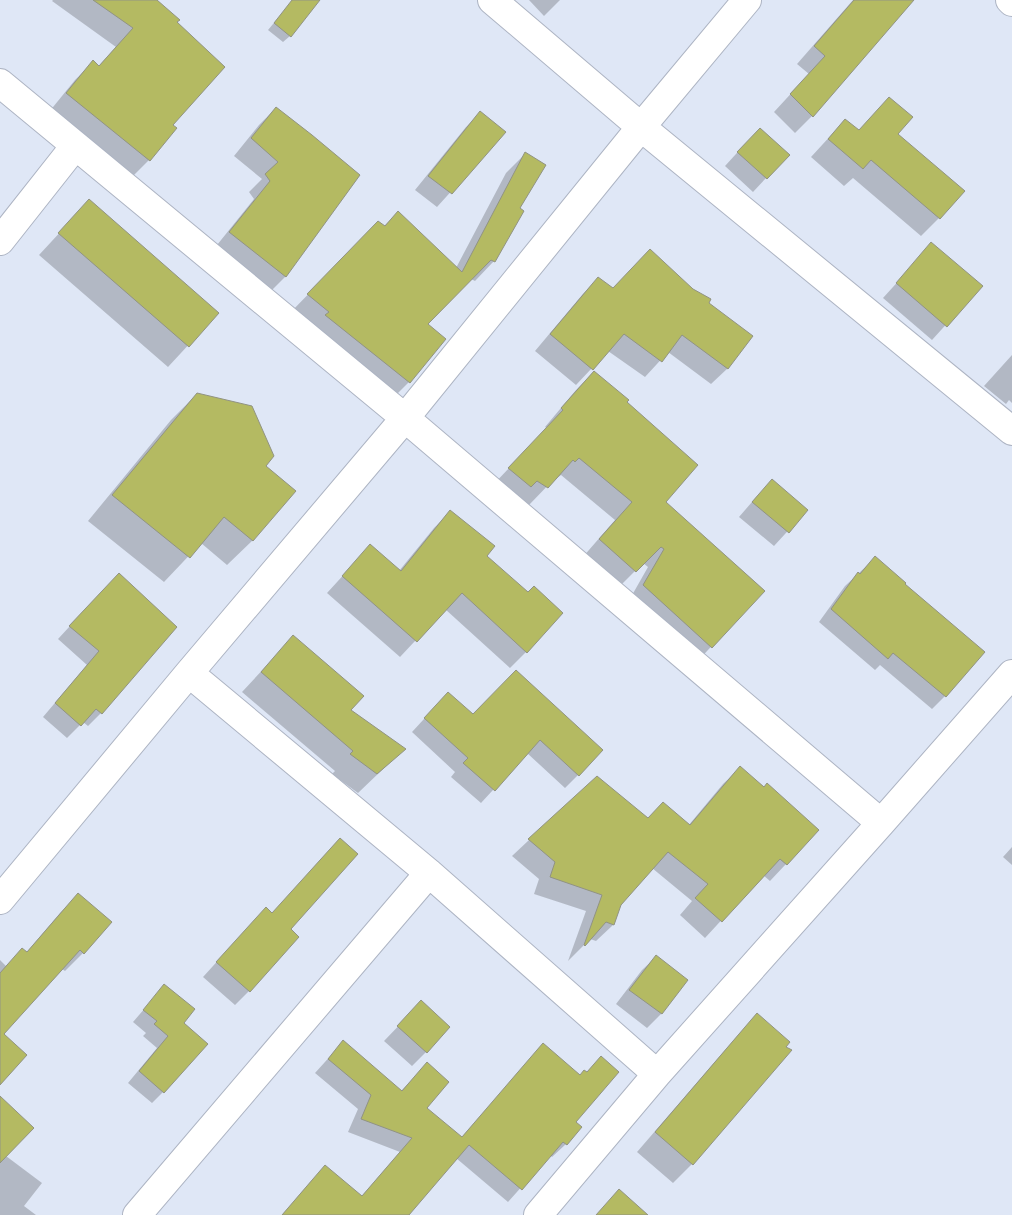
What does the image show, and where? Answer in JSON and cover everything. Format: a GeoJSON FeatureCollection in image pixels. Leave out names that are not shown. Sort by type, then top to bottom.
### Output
{"type":"FeatureCollection","features":[{"type":"Feature","properties":{"kind":"street"},"geometry":{"type":"LineString","coordinates":[[492,0],[641,127],[1012,431]]}},
{"type":"Feature","properties":{"kind":"street"},"geometry":{"type":"LineString","coordinates":[[0,900],[405,418],[641,127],[747,0]]}},
{"type":"Feature","properties":{"kind":"street"},"geometry":{"type":"LineString","coordinates":[[0,83],[405,418],[881,823]]}},
{"type":"Feature","properties":{"kind":"street"},"geometry":{"type":"LineString","coordinates":[[0,241],[75,146]]}},
{"type":"Feature","properties":{"kind":"street"},"geometry":{"type":"LineString","coordinates":[[189,673],[430,874],[657,1074]]}},
{"type":"Feature","properties":{"kind":"street"},"geometry":{"type":"LineString","coordinates":[[538,1215],[657,1074],[1012,674]]}},
{"type":"Feature","properties":{"kind":"street"},"geometry":{"type":"LineString","coordinates":[[137,1215],[430,874]]}},
{"type":"Feature","properties":{"kind":"building"},"geometry":{"type":"Polygon","coordinates":[[[93,0],[157,0],[180,20],[177,22],[225,67],[173,125],[177,128],[150,161],[66,93],[93,60],[99,66],[133,28],[93,0]]]}},
{"type":"Feature","properties":{"kind":"building"},"geometry":{"type":"Polygon","coordinates":[[[292,0],[320,0],[291,37],[274,23],[292,0]]]}},
{"type":"Feature","properties":{"kind":"building"},"geometry":{"type":"Polygon","coordinates":[[[854,0],[914,0],[813,117],[790,94],[825,56],[814,46],[854,0]]]}},
{"type":"Feature","properties":{"kind":"building"},"geometry":{"type":"Polygon","coordinates":[[[889,97],[913,117],[898,134],[965,191],[940,219],[871,160],[863,169],[828,139],[845,119],[859,130],[889,97]]]}},
{"type":"Feature","properties":{"kind":"building"},"geometry":{"type":"Polygon","coordinates":[[[276,107],[360,175],[286,277],[229,232],[270,181],[265,174],[278,162],[251,138],[276,107]]]}},
{"type":"Feature","properties":{"kind":"building"},"geometry":{"type":"Polygon","coordinates":[[[480,111],[506,132],[452,194],[428,176],[480,111]]]}},
{"type":"Feature","properties":{"kind":"building"},"geometry":{"type":"Polygon","coordinates":[[[760,128],[790,155],[767,179],[737,152],[760,128]]]}},
{"type":"Feature","properties":{"kind":"building"},"geometry":{"type":"Polygon","coordinates":[[[525,152],[546,165],[520,208],[524,211],[495,262],[491,260],[428,324],[446,339],[410,383],[325,315],[329,312],[307,294],[378,221],[385,226],[398,211],[462,272],[525,152]]]}},
{"type":"Feature","properties":{"kind":"building"},"geometry":{"type":"Polygon","coordinates":[[[89,199],[219,313],[189,347],[58,233],[89,199]]]}},
{"type":"Feature","properties":{"kind":"building"},"geometry":{"type":"Polygon","coordinates":[[[931,242],[983,286],[947,327],[896,283],[931,242]]]}},
{"type":"Feature","properties":{"kind":"building"},"geometry":{"type":"Polygon","coordinates":[[[650,249],[693,289],[711,299],[709,303],[753,336],[728,369],[682,335],[662,362],[624,334],[593,370],[550,334],[598,277],[613,288],[650,249]]]}},
{"type":"Feature","properties":{"kind":"building"},"geometry":{"type":"Polygon","coordinates":[[[594,371],[629,400],[627,402],[698,465],[666,502],[765,591],[712,648],[643,585],[664,549],[661,547],[636,572],[599,539],[632,502],[579,458],[575,462],[573,460],[548,488],[537,481],[531,487],[508,468],[563,410],[561,408],[594,371]]]}},
{"type":"Feature","properties":{"kind":"building"},"geometry":{"type":"Polygon","coordinates":[[[197,393],[252,406],[274,456],[266,466],[296,491],[253,541],[224,517],[190,558],[112,495],[197,393]]]}},
{"type":"Feature","properties":{"kind":"building"},"geometry":{"type":"Polygon","coordinates":[[[772,479],[808,510],[789,533],[752,502],[772,479]]]}},
{"type":"Feature","properties":{"kind":"building"},"geometry":{"type":"Polygon","coordinates":[[[450,510],[495,546],[487,556],[528,592],[534,586],[563,613],[527,653],[462,593],[417,642],[342,576],[370,544],[401,571],[450,510]]]}},
{"type":"Feature","properties":{"kind":"building"},"geometry":{"type":"Polygon","coordinates":[[[875,556],[985,652],[946,697],[893,653],[888,659],[831,609],[858,572],[860,574],[875,556]]]}},
{"type":"Feature","properties":{"kind":"building"},"geometry":{"type":"Polygon","coordinates":[[[119,573],[177,627],[102,714],[96,709],[81,726],[55,703],[99,651],[69,626],[119,573]]]}},
{"type":"Feature","properties":{"kind":"building"},"geometry":{"type":"Polygon","coordinates":[[[293,635],[364,696],[351,710],[406,749],[377,774],[350,754],[353,751],[261,672],[293,635]]]}},
{"type":"Feature","properties":{"kind":"building"},"geometry":{"type":"Polygon","coordinates":[[[516,670],[603,750],[579,776],[540,740],[495,791],[463,763],[468,758],[424,718],[448,692],[473,714],[516,670]]]}},
{"type":"Feature","properties":{"kind":"building"},"geometry":{"type":"Polygon","coordinates":[[[740,766],[764,787],[767,783],[819,830],[787,865],[780,859],[722,922],[695,898],[708,884],[668,852],[621,905],[614,925],[606,922],[585,946],[602,895],[550,877],[555,862],[528,839],[597,776],[648,818],[663,802],[690,825],[740,766]]]}},
{"type":"Feature","properties":{"kind":"building"},"geometry":{"type":"Polygon","coordinates":[[[340,838],[358,854],[291,929],[299,937],[250,992],[216,962],[266,907],[272,913],[340,838]]]}},
{"type":"Feature","properties":{"kind":"building"},"geometry":{"type":"Polygon","coordinates":[[[78,893],[112,922],[84,954],[80,950],[4,1034],[27,1055],[0,1085],[0,973],[22,948],[27,952],[78,893]]]}},
{"type":"Feature","properties":{"kind":"building"},"geometry":{"type":"Polygon","coordinates":[[[656,955],[688,980],[662,1014],[629,990],[656,955]]]}},
{"type":"Feature","properties":{"kind":"building"},"geometry":{"type":"Polygon","coordinates":[[[164,984],[195,1009],[184,1023],[208,1044],[164,1093],[139,1071],[168,1036],[154,1024],[157,1021],[143,1010],[164,984]]]}},
{"type":"Feature","properties":{"kind":"building"},"geometry":{"type":"Polygon","coordinates":[[[421,1000],[450,1027],[427,1053],[397,1026],[421,1000]]]}},
{"type":"Feature","properties":{"kind":"building"},"geometry":{"type":"Polygon","coordinates":[[[757,1013],[790,1042],[786,1047],[792,1050],[693,1165],[655,1132],[757,1013]]]}},
{"type":"Feature","properties":{"kind":"building"},"geometry":{"type":"Polygon","coordinates":[[[343,1040],[402,1091],[427,1062],[449,1082],[427,1108],[462,1137],[543,1043],[580,1075],[584,1070],[587,1072],[601,1056],[619,1072],[576,1122],[582,1127],[567,1145],[563,1142],[522,1190],[469,1145],[409,1215],[282,1215],[325,1165],[362,1196],[412,1138],[361,1119],[371,1095],[328,1059],[343,1040]]]}},
{"type":"Feature","properties":{"kind":"building"},"geometry":{"type":"Polygon","coordinates":[[[0,1096],[34,1128],[0,1163],[0,1096]]]}},
{"type":"Feature","properties":{"kind":"building"},"geometry":{"type":"Polygon","coordinates":[[[619,1189],[648,1215],[596,1215],[619,1189]]]}}]}
